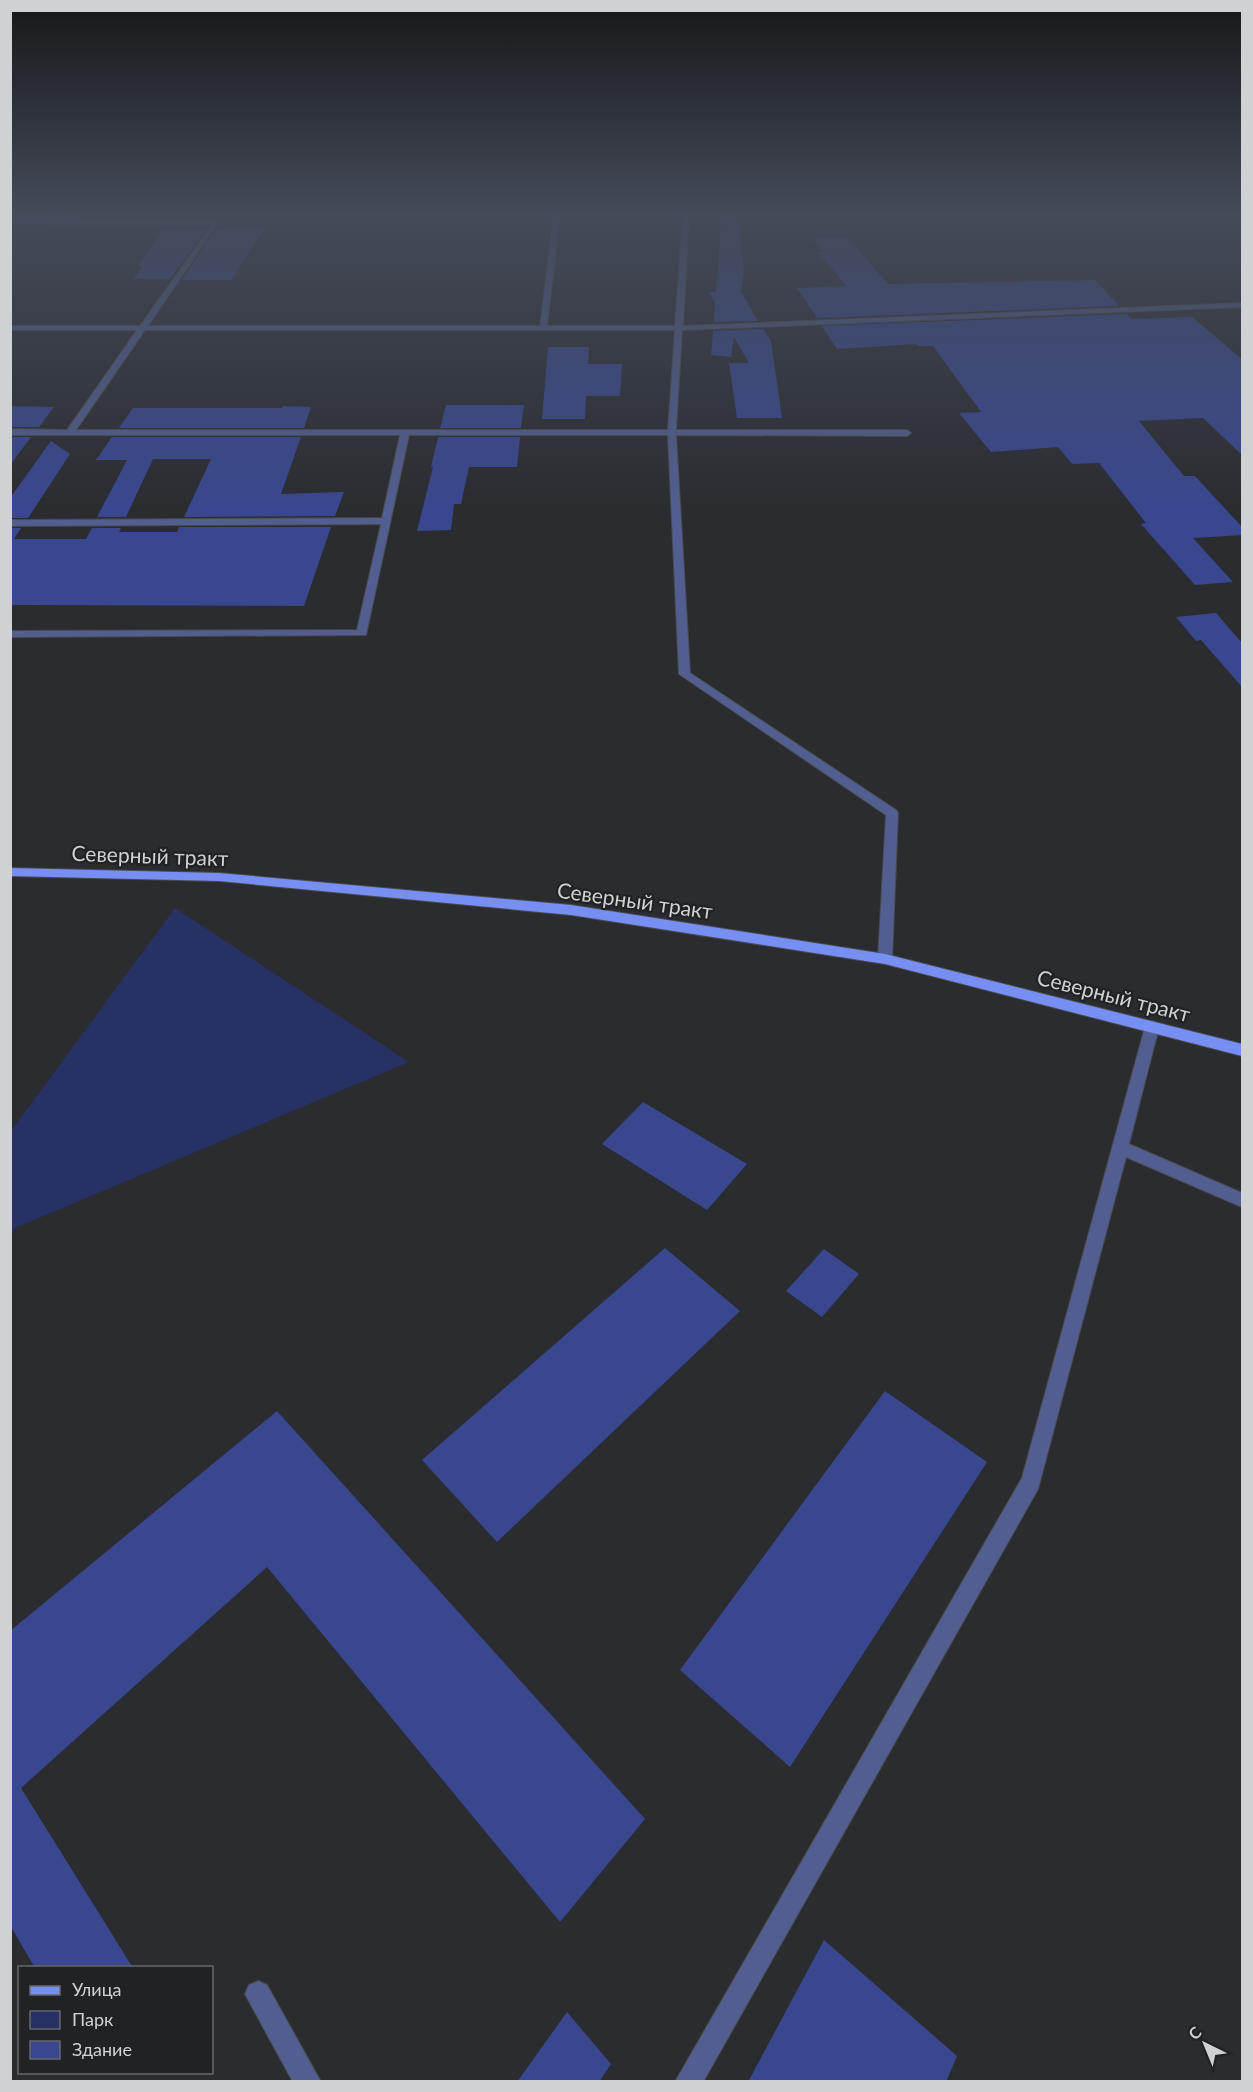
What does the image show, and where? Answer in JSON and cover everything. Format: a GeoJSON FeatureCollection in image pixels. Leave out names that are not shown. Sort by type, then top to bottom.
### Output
{"type":"FeatureCollection","features":[{"type":"Feature","properties":{"kind":"main road","name":"Северный тракт"},"geometry":{"type":"LineString","coordinates":[[10,872],[219,877],[571,910],[885,958],[1242,1050]]}},
{"type":"Feature","properties":{"kind":"street"},"geometry":{"type":"LineString","coordinates":[[70,432],[153,313]]}},
{"type":"Feature","properties":{"kind":"street"},"geometry":{"type":"LineString","coordinates":[[543,328],[545,313]]}},
{"type":"Feature","properties":{"kind":"street"},"geometry":{"type":"LineString","coordinates":[[680,313],[672,432],[685,674],[892,813],[885,958]]}},
{"type":"Feature","properties":{"kind":"street"},"geometry":{"type":"LineString","coordinates":[[10,328],[679,328],[1055,313]]}},
{"type":"Feature","properties":{"kind":"street"},"geometry":{"type":"LineString","coordinates":[[10,432],[907,433]]}},
{"type":"Feature","properties":{"kind":"street"},"geometry":{"type":"LineString","coordinates":[[10,634],[362,633],[405,432]]}},
{"type":"Feature","properties":{"kind":"street"},"geometry":{"type":"LineString","coordinates":[[10,523],[386,521]]}},
{"type":"Feature","properties":{"kind":"street"},"geometry":{"type":"LineString","coordinates":[[688,2082],[1031,1482],[1152,1027]]}},
{"type":"Feature","properties":{"kind":"street"},"geometry":{"type":"LineString","coordinates":[[1120,1147],[1242,1200]]}},
{"type":"Feature","properties":{"kind":"street"},"geometry":{"type":"LineString","coordinates":[[258,1994],[308,2082]]}},
{"type":"Feature","properties":{"kind":"green space"},"geometry":{"type":"Polygon","coordinates":[[[175,908],[409,1062],[15,1228],[11,1234],[11,1131],[175,908]]]}},
{"type":"Feature","properties":{"kind":"building"},"geometry":{"type":"Polygon","coordinates":[[[714,313],[753,313],[758,321],[714,322],[714,313]]]}},
{"type":"Feature","properties":{"kind":"building"},"geometry":{"type":"Polygon","coordinates":[[[813,313],[952,313],[817,318],[813,313]]]}},
{"type":"Feature","properties":{"kind":"building"},"geometry":{"type":"Polygon","coordinates":[[[1127,314],[1132,319],[1192,317],[1242,359],[1242,455],[1203,418],[1139,421],[1184,476],[1195,476],[1242,527],[1242,535],[1193,538],[1233,582],[1195,585],[1141,524],[1146,523],[1099,463],[1072,464],[1058,447],[991,452],[959,413],[981,412],[933,346],[916,344],[837,349],[822,326],[1127,314]]]}},
{"type":"Feature","properties":{"kind":"building"},"geometry":{"type":"Polygon","coordinates":[[[763,329],[771,341],[782,418],[737,418],[729,363],[749,363],[734,337],[731,357],[711,355],[713,331],[763,329]]]}},
{"type":"Feature","properties":{"kind":"building"},"geometry":{"type":"Polygon","coordinates":[[[548,347],[589,347],[588,364],[622,364],[620,396],[586,396],[585,419],[542,419],[548,347]]]}},
{"type":"Feature","properties":{"kind":"building"},"geometry":{"type":"Polygon","coordinates":[[[446,405],[524,405],[521,428],[440,428],[446,405]]]}},
{"type":"Feature","properties":{"kind":"building"},"geometry":{"type":"Polygon","coordinates":[[[10,406],[54,407],[39,427],[10,427],[10,406]]]}},
{"type":"Feature","properties":{"kind":"building"},"geometry":{"type":"Polygon","coordinates":[[[283,406],[311,407],[304,428],[119,428],[133,408],[282,408],[283,406]]]}},
{"type":"Feature","properties":{"kind":"building"},"geometry":{"type":"Polygon","coordinates":[[[10,437],[31,437],[10,465],[10,437]]]}},
{"type":"Feature","properties":{"kind":"building"},"geometry":{"type":"Polygon","coordinates":[[[112,437],[301,437],[281,494],[344,492],[335,516],[184,517],[211,459],[153,459],[126,517],[97,517],[127,460],[96,460],[112,437]]]}},
{"type":"Feature","properties":{"kind":"building"},"geometry":{"type":"Polygon","coordinates":[[[438,437],[520,437],[517,467],[469,467],[461,504],[454,504],[451,530],[417,531],[433,467],[431,467],[438,437]]]}},
{"type":"Feature","properties":{"kind":"building"},"geometry":{"type":"Polygon","coordinates":[[[51,441],[70,454],[28,518],[10,518],[10,498],[51,441]]]}},
{"type":"Feature","properties":{"kind":"building"},"geometry":{"type":"Polygon","coordinates":[[[179,527],[331,527],[304,606],[10,605],[10,528],[21,528],[14,539],[86,539],[92,528],[121,528],[119,532],[177,532],[179,527]]]}},
{"type":"Feature","properties":{"kind":"building"},"geometry":{"type":"Polygon","coordinates":[[[1216,613],[1242,643],[1242,687],[1201,640],[1196,641],[1176,617],[1216,613]]]}},
{"type":"Feature","properties":{"kind":"building"},"geometry":{"type":"Polygon","coordinates":[[[643,1102],[747,1164],[707,1210],[602,1144],[643,1102]]]}},
{"type":"Feature","properties":{"kind":"building"},"geometry":{"type":"Polygon","coordinates":[[[665,1248],[740,1311],[497,1542],[422,1460],[665,1248]]]}},
{"type":"Feature","properties":{"kind":"building"},"geometry":{"type":"Polygon","coordinates":[[[824,1249],[859,1274],[822,1317],[786,1291],[824,1249]]]}},
{"type":"Feature","properties":{"kind":"building"},"geometry":{"type":"Polygon","coordinates":[[[885,1391],[987,1462],[790,1767],[680,1670],[885,1391]]]}},
{"type":"Feature","properties":{"kind":"building"},"geometry":{"type":"Polygon","coordinates":[[[277,1411],[645,1819],[560,1922],[267,1567],[21,1788],[132,1966],[34,1966],[10,1925],[10,1631],[277,1411]]]}},
{"type":"Feature","properties":{"kind":"building"},"geometry":{"type":"Polygon","coordinates":[[[824,1940],[957,2056],[946,2082],[748,2082],[824,1940]]]}},
{"type":"Feature","properties":{"kind":"building"},"geometry":{"type":"Polygon","coordinates":[[[567,2012],[611,2064],[599,2082],[517,2082],[567,2012]]]}}]}
